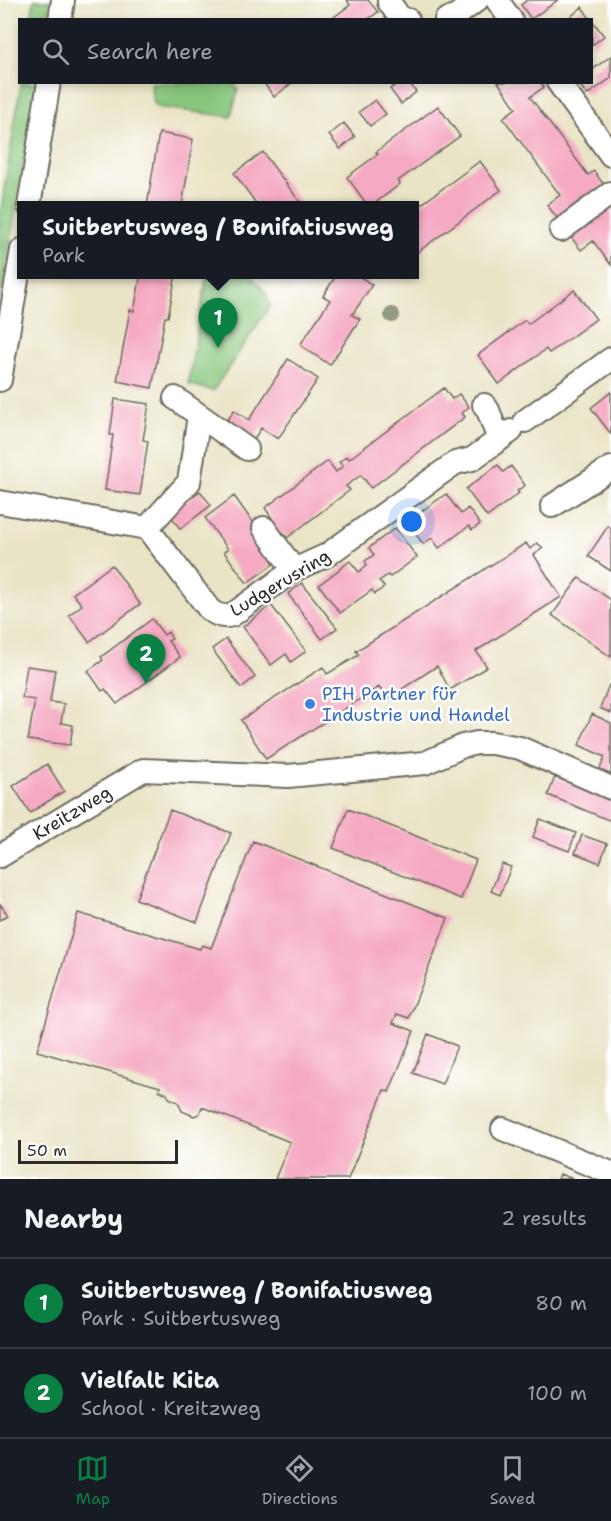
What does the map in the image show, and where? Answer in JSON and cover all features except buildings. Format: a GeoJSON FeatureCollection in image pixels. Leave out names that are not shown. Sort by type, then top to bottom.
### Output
{"type":"FeatureCollection","features":[{"type":"Feature","properties":{"kind":"street"},"geometry":{"type":"LineString","coordinates":[[60,18],[63,0]]}},
{"type":"Feature","properties":{"kind":"street"},"geometry":{"type":"LineString","coordinates":[[450,18],[477,0]]}},
{"type":"Feature","properties":{"kind":"street"},"geometry":{"type":"LineString","coordinates":[[497,0],[510,18]]}},
{"type":"Feature","properties":{"kind":"street"},"geometry":{"type":"LineString","coordinates":[[388,2],[400,18]]}},
{"type":"Feature","properties":{"kind":"street"},"geometry":{"type":"LineString","coordinates":[[30,201],[49,84]]}},
{"type":"Feature","properties":{"kind":"street"},"geometry":{"type":"LineString","coordinates":[[559,84],[611,155]]}},
{"type":"Feature","properties":{"kind":"street"},"geometry":{"type":"LineString","coordinates":[[561,230],[611,193]]}},
{"type":"Feature","properties":{"kind":"street"},"geometry":{"type":"LineString","coordinates":[[0,380],[17,275]]}},
{"type":"Feature","properties":{"kind":"street","name":"Ludgerusring"},"geometry":{"type":"LineString","coordinates":[[147,528],[208,609],[222,616],[232,615],[294,570],[327,555],[455,463],[472,459],[611,359]]}},
{"type":"Feature","properties":{"kind":"street"},"geometry":{"type":"LineString","coordinates":[[175,398],[247,449]]}},
{"type":"Feature","properties":{"kind":"street"},"geometry":{"type":"LineString","coordinates":[[484,405],[512,431]]}},
{"type":"Feature","properties":{"kind":"street"},"geometry":{"type":"LineString","coordinates":[[0,502],[147,528],[189,482],[199,416]]}},
{"type":"Feature","properties":{"kind":"street"},"geometry":{"type":"LineString","coordinates":[[552,506],[611,468]]}},
{"type":"Feature","properties":{"kind":"street"},"geometry":{"type":"LineString","coordinates":[[264,528],[294,570]]}},
{"type":"Feature","properties":{"kind":"street","name":"Kreitzweg"},"geometry":{"type":"LineString","coordinates":[[0,856],[143,770],[288,776],[425,763],[463,746],[492,743],[527,751],[611,788]]}},
{"type":"Feature","properties":{"kind":"street"},"geometry":{"type":"LineString","coordinates":[[503,1129],[611,1173]]}},
{"type":"Feature","properties":{"kind":"green space"},"geometry":{"type":"Polygon","coordinates":[[[34,0],[51,0],[47,18],[31,18],[34,0]]]}},
{"type":"Feature","properties":{"kind":"green space"},"geometry":{"type":"Polygon","coordinates":[[[21,84],[37,84],[0,303],[0,215],[21,84]]]}},
{"type":"Feature","properties":{"kind":"green space"},"geometry":{"type":"Polygon","coordinates":[[[151,84],[235,84],[238,90],[231,117],[157,107],[152,99],[151,84]]]}},
{"type":"Feature","properties":{"kind":"green space"},"geometry":{"type":"Polygon","coordinates":[[[206,279],[254,279],[266,293],[270,306],[213,391],[188,384],[206,279]]]}},
{"type":"Feature","properties":{"kind":"place","name":"Suitbertusweg / Bonifatiusweg"},"geometry":{"type":"Point","coordinates":[218,348]}},
{"type":"Feature","properties":{"kind":"place","name":"Vielfalt Kita"},"geometry":{"type":"Point","coordinates":[146,684]}},
{"type":"Feature","properties":{"kind":"place","name":"PIH Partner für Industrie und Handel"},"geometry":{"type":"Point","coordinates":[310,704]}}]}
